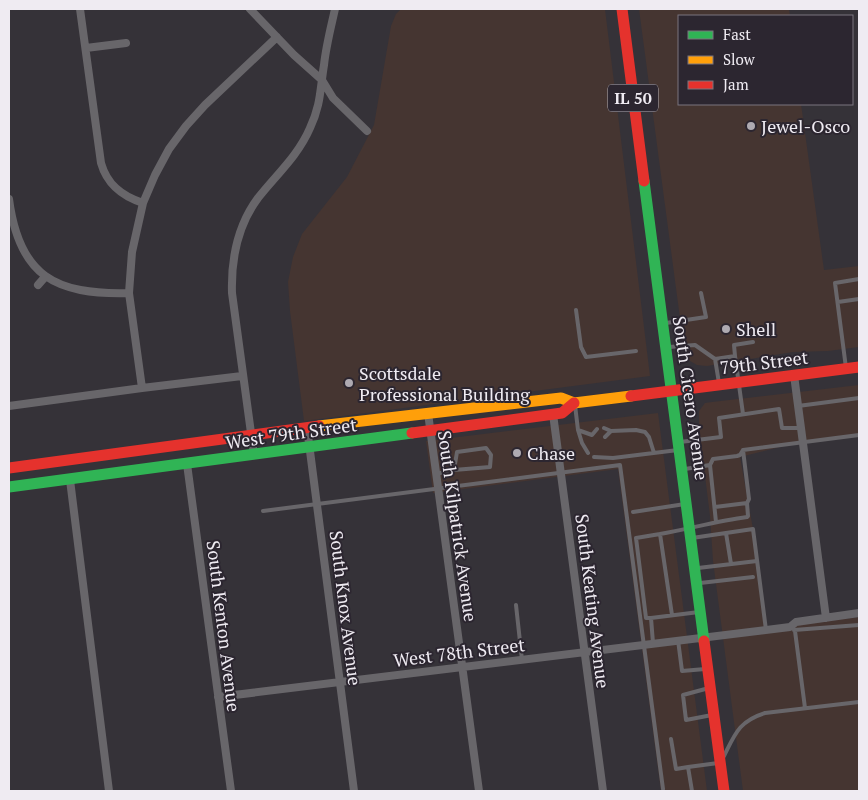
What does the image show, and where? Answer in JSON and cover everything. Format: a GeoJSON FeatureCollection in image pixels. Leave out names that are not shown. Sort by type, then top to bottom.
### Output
{"type":"FeatureCollection","features":[{"type":"Feature","properties":{"kind":"main road","name":"South Cicero Avenue"},"geometry":{"type":"LineString","coordinates":[[622,9],[724,791]]}},
{"type":"Feature","properties":{"kind":"main road","name":"79th Street"},"geometry":{"type":"LineString","coordinates":[[673,391],[846,369],[859,370]]}},
{"type":"Feature","properties":{"kind":"main road","name":"West 79th Street"},"geometry":{"type":"LineString","coordinates":[[9,468],[428,413],[561,398],[574,403],[673,391]]}},
{"type":"Feature","properties":{"kind":"main road","name":"West 79th Street"},"geometry":{"type":"LineString","coordinates":[[9,488],[562,414],[574,403]]}},
{"type":"Feature","properties":{"kind":"street"},"geometry":{"type":"LineString","coordinates":[[80,9],[101,162],[104,172],[110,183],[117,190],[125,196],[143,203]]}},
{"type":"Feature","properties":{"kind":"street"},"geometry":{"type":"LineString","coordinates":[[250,9],[322,80],[333,98],[367,131]]}},
{"type":"Feature","properties":{"kind":"street"},"geometry":{"type":"LineString","coordinates":[[254,455],[242,376],[232,285],[233,264],[238,242],[251,209],[289,163],[304,141],[318,108],[335,9]]}},
{"type":"Feature","properties":{"kind":"street"},"geometry":{"type":"LineString","coordinates":[[142,388],[129,293],[132,252],[143,203],[169,149],[186,126],[205,105],[277,37]]}},
{"type":"Feature","properties":{"kind":"street"},"geometry":{"type":"LineString","coordinates":[[86,48],[126,43]]}},
{"type":"Feature","properties":{"kind":"street"},"geometry":{"type":"LineString","coordinates":[[9,199],[14,227],[20,244],[32,263],[45,277],[65,287],[83,292],[102,294],[129,293]]}},
{"type":"Feature","properties":{"kind":"street"},"geometry":{"type":"LineString","coordinates":[[38,285],[45,277]]}},
{"type":"Feature","properties":{"kind":"street"},"geometry":{"type":"LineString","coordinates":[[9,406],[242,376]]}},
{"type":"Feature","properties":{"kind":"street"},"geometry":{"type":"LineString","coordinates":[[794,376],[826,618]]}},
{"type":"Feature","properties":{"kind":"street","name":"South Kilpatrick Avenue"},"geometry":{"type":"LineString","coordinates":[[428,413],[479,791]]}},
{"type":"Feature","properties":{"kind":"street","name":"South Keating Avenue"},"geometry":{"type":"LineString","coordinates":[[553,414],[603,791]]}},
{"type":"Feature","properties":{"kind":"street","name":"South Knox Avenue"},"geometry":{"type":"LineString","coordinates":[[307,428],[354,791]]}},
{"type":"Feature","properties":{"kind":"street","name":"South Kenton Avenue"},"geometry":{"type":"LineString","coordinates":[[187,464],[231,791]]}},
{"type":"Feature","properties":{"kind":"street"},"geometry":{"type":"LineString","coordinates":[[70,480],[109,791]]}},
{"type":"Feature","properties":{"kind":"street","name":"West 78th Street"},"geometry":{"type":"LineString","coordinates":[[218,697],[678,640],[766,630],[792,629],[796,622],[859,614]]}},
{"type":"Feature","properties":{"kind":"lane"},"geometry":{"type":"LineString","coordinates":[[846,369],[835,283],[859,280]]}},
{"type":"Feature","properties":{"kind":"lane"},"geometry":{"type":"LineString","coordinates":[[663,324],[706,317],[702,293]]}},
{"type":"Feature","properties":{"kind":"lane"},"geometry":{"type":"LineString","coordinates":[[838,302],[859,299]]}},
{"type":"Feature","properties":{"kind":"lane"},"geometry":{"type":"LineString","coordinates":[[576,310],[581,347],[586,357],[636,351]]}},
{"type":"Feature","properties":{"kind":"lane"},"geometry":{"type":"LineString","coordinates":[[743,414],[734,345],[753,342]]}},
{"type":"Feature","properties":{"kind":"lane"},"geometry":{"type":"LineString","coordinates":[[667,348],[695,345],[715,359],[736,356]]}},
{"type":"Feature","properties":{"kind":"lane"},"geometry":{"type":"LineString","coordinates":[[715,359],[719,385]]}},
{"type":"Feature","properties":{"kind":"lane"},"geometry":{"type":"LineString","coordinates":[[798,406],[859,398]]}},
{"type":"Feature","properties":{"kind":"lane"},"geometry":{"type":"LineString","coordinates":[[574,403],[578,430],[582,444],[588,453]]}},
{"type":"Feature","properties":{"kind":"lane"},"geometry":{"type":"LineString","coordinates":[[594,457],[613,458],[654,453],[721,437],[719,418],[743,414],[779,409],[782,428],[801,428]]}},
{"type":"Feature","properties":{"kind":"lane"},"geometry":{"type":"LineString","coordinates":[[604,428],[611,431],[636,430],[645,432],[654,453]]}},
{"type":"Feature","properties":{"kind":"lane"},"geometry":{"type":"LineString","coordinates":[[592,435],[597,429]]}},
{"type":"Feature","properties":{"kind":"lane"},"geometry":{"type":"LineString","coordinates":[[578,430],[598,438]]}},
{"type":"Feature","properties":{"kind":"lane"},"geometry":{"type":"LineString","coordinates":[[605,437],[611,431]]}},
{"type":"Feature","properties":{"kind":"lane"},"geometry":{"type":"LineString","coordinates":[[743,450],[859,435]]}},
{"type":"Feature","properties":{"kind":"lane"},"geometry":{"type":"LineString","coordinates":[[436,474],[454,470],[490,467],[492,455],[486,448],[457,452],[454,470]]}},
{"type":"Feature","properties":{"kind":"lane"},"geometry":{"type":"LineString","coordinates":[[716,522],[710,465],[713,459],[737,456],[743,450]]}},
{"type":"Feature","properties":{"kind":"lane"},"geometry":{"type":"LineString","coordinates":[[691,534],[716,522],[748,517],[747,503],[749,499],[743,450]]}},
{"type":"Feature","properties":{"kind":"lane"},"geometry":{"type":"LineString","coordinates":[[263,511],[620,465],[663,789]]}},
{"type":"Feature","properties":{"kind":"lane"},"geometry":{"type":"LineString","coordinates":[[683,469],[710,465]]}},
{"type":"Feature","properties":{"kind":"lane"},"geometry":{"type":"LineString","coordinates":[[715,507],[747,503]]}},
{"type":"Feature","properties":{"kind":"lane"},"geometry":{"type":"LineString","coordinates":[[633,512],[687,504]]}},
{"type":"Feature","properties":{"kind":"lane"},"geometry":{"type":"LineString","coordinates":[[701,611],[646,618],[636,538],[660,534],[726,533],[753,529],[766,630]]}},
{"type":"Feature","properties":{"kind":"lane"},"geometry":{"type":"LineString","coordinates":[[726,533],[730,564]]}},
{"type":"Feature","properties":{"kind":"lane"},"geometry":{"type":"LineString","coordinates":[[660,534],[672,615]]}},
{"type":"Feature","properties":{"kind":"lane"},"geometry":{"type":"LineString","coordinates":[[696,568],[757,561]]}},
{"type":"Feature","properties":{"kind":"lane"},"geometry":{"type":"LineString","coordinates":[[698,584],[753,577]]}},
{"type":"Feature","properties":{"kind":"lane"},"geometry":{"type":"LineString","coordinates":[[516,605],[522,660]]}},
{"type":"Feature","properties":{"kind":"lane"},"geometry":{"type":"LineString","coordinates":[[650,618],[653,643]]}},
{"type":"Feature","properties":{"kind":"lane"},"geometry":{"type":"LineString","coordinates":[[805,708],[792,629],[859,625]]}},
{"type":"Feature","properties":{"kind":"lane"},"geometry":{"type":"LineString","coordinates":[[678,640],[682,672],[708,668]]}},
{"type":"Feature","properties":{"kind":"lane"},"geometry":{"type":"LineString","coordinates":[[711,688],[683,695],[686,720],[714,715]]}},
{"type":"Feature","properties":{"kind":"lane"},"geometry":{"type":"LineString","coordinates":[[670,739],[676,769],[720,762],[738,730],[752,718],[765,713],[859,702]]}},
{"type":"Feature","properties":{"kind":"lane"},"geometry":{"type":"LineString","coordinates":[[688,767],[692,791]]}},
{"type":"Feature","properties":{"kind":"shaded area"},"geometry":{"type":"Polygon","coordinates":[[[401,9],[605,9],[650,376],[304,421],[288,282],[293,257],[302,234],[347,177],[374,125],[391,26],[396,14],[401,9]]]}},
{"type":"Feature","properties":{"kind":"shaded area"},"geometry":{"type":"Polygon","coordinates":[[[639,9],[789,9],[790,15],[678,15],[678,105],[801,105],[824,270],[859,266],[859,347],[828,351],[793,352],[707,366],[697,365],[690,361],[683,341],[639,9]]]}},
{"type":"Feature","properties":{"kind":"shaded area"},"geometry":{"type":"Polygon","coordinates":[[[859,385],[859,435],[792,444],[740,457],[753,529],[766,628],[859,617],[859,791],[743,791],[713,561],[699,411],[705,403],[859,385]]]}},
{"type":"Feature","properties":{"kind":"shaded area"},"geometry":{"type":"Polygon","coordinates":[[[658,413],[707,791],[661,791],[618,469],[433,493],[426,441],[658,413]]]}},
{"type":"Feature","properties":{"kind":"traffic: fast"},"geometry":{"type":"LineString","coordinates":[[644,181],[704,641]]}},
{"type":"Feature","properties":{"kind":"traffic: fast"},"geometry":{"type":"LineString","coordinates":[[9,487],[412,433]]}},
{"type":"Feature","properties":{"kind":"traffic: slow"},"geometry":{"type":"LineString","coordinates":[[319,426],[561,398],[574,403],[631,396]]}},
{"type":"Feature","properties":{"kind":"traffic: jam"},"geometry":{"type":"LineString","coordinates":[[622,9],[644,181]]}},
{"type":"Feature","properties":{"kind":"traffic: jam"},"geometry":{"type":"LineString","coordinates":[[631,396],[859,367]]}},
{"type":"Feature","properties":{"kind":"traffic: jam"},"geometry":{"type":"LineString","coordinates":[[412,433],[562,413],[574,403]]}},
{"type":"Feature","properties":{"kind":"traffic: jam"},"geometry":{"type":"LineString","coordinates":[[9,468],[319,426]]}},
{"type":"Feature","properties":{"kind":"traffic: jam"},"geometry":{"type":"LineString","coordinates":[[704,641],[724,791]]}},
{"type":"Feature","properties":{"kind":"place","name":"Jewel-Osco"},"geometry":{"type":"Point","coordinates":[751,126]}},
{"type":"Feature","properties":{"kind":"place","name":"Shell"},"geometry":{"type":"Point","coordinates":[726,329]}},
{"type":"Feature","properties":{"kind":"place","name":"Scottsdale Professional Building"},"geometry":{"type":"Point","coordinates":[349,383]}},
{"type":"Feature","properties":{"kind":"place","name":"Chase"},"geometry":{"type":"Point","coordinates":[517,453]}}]}
